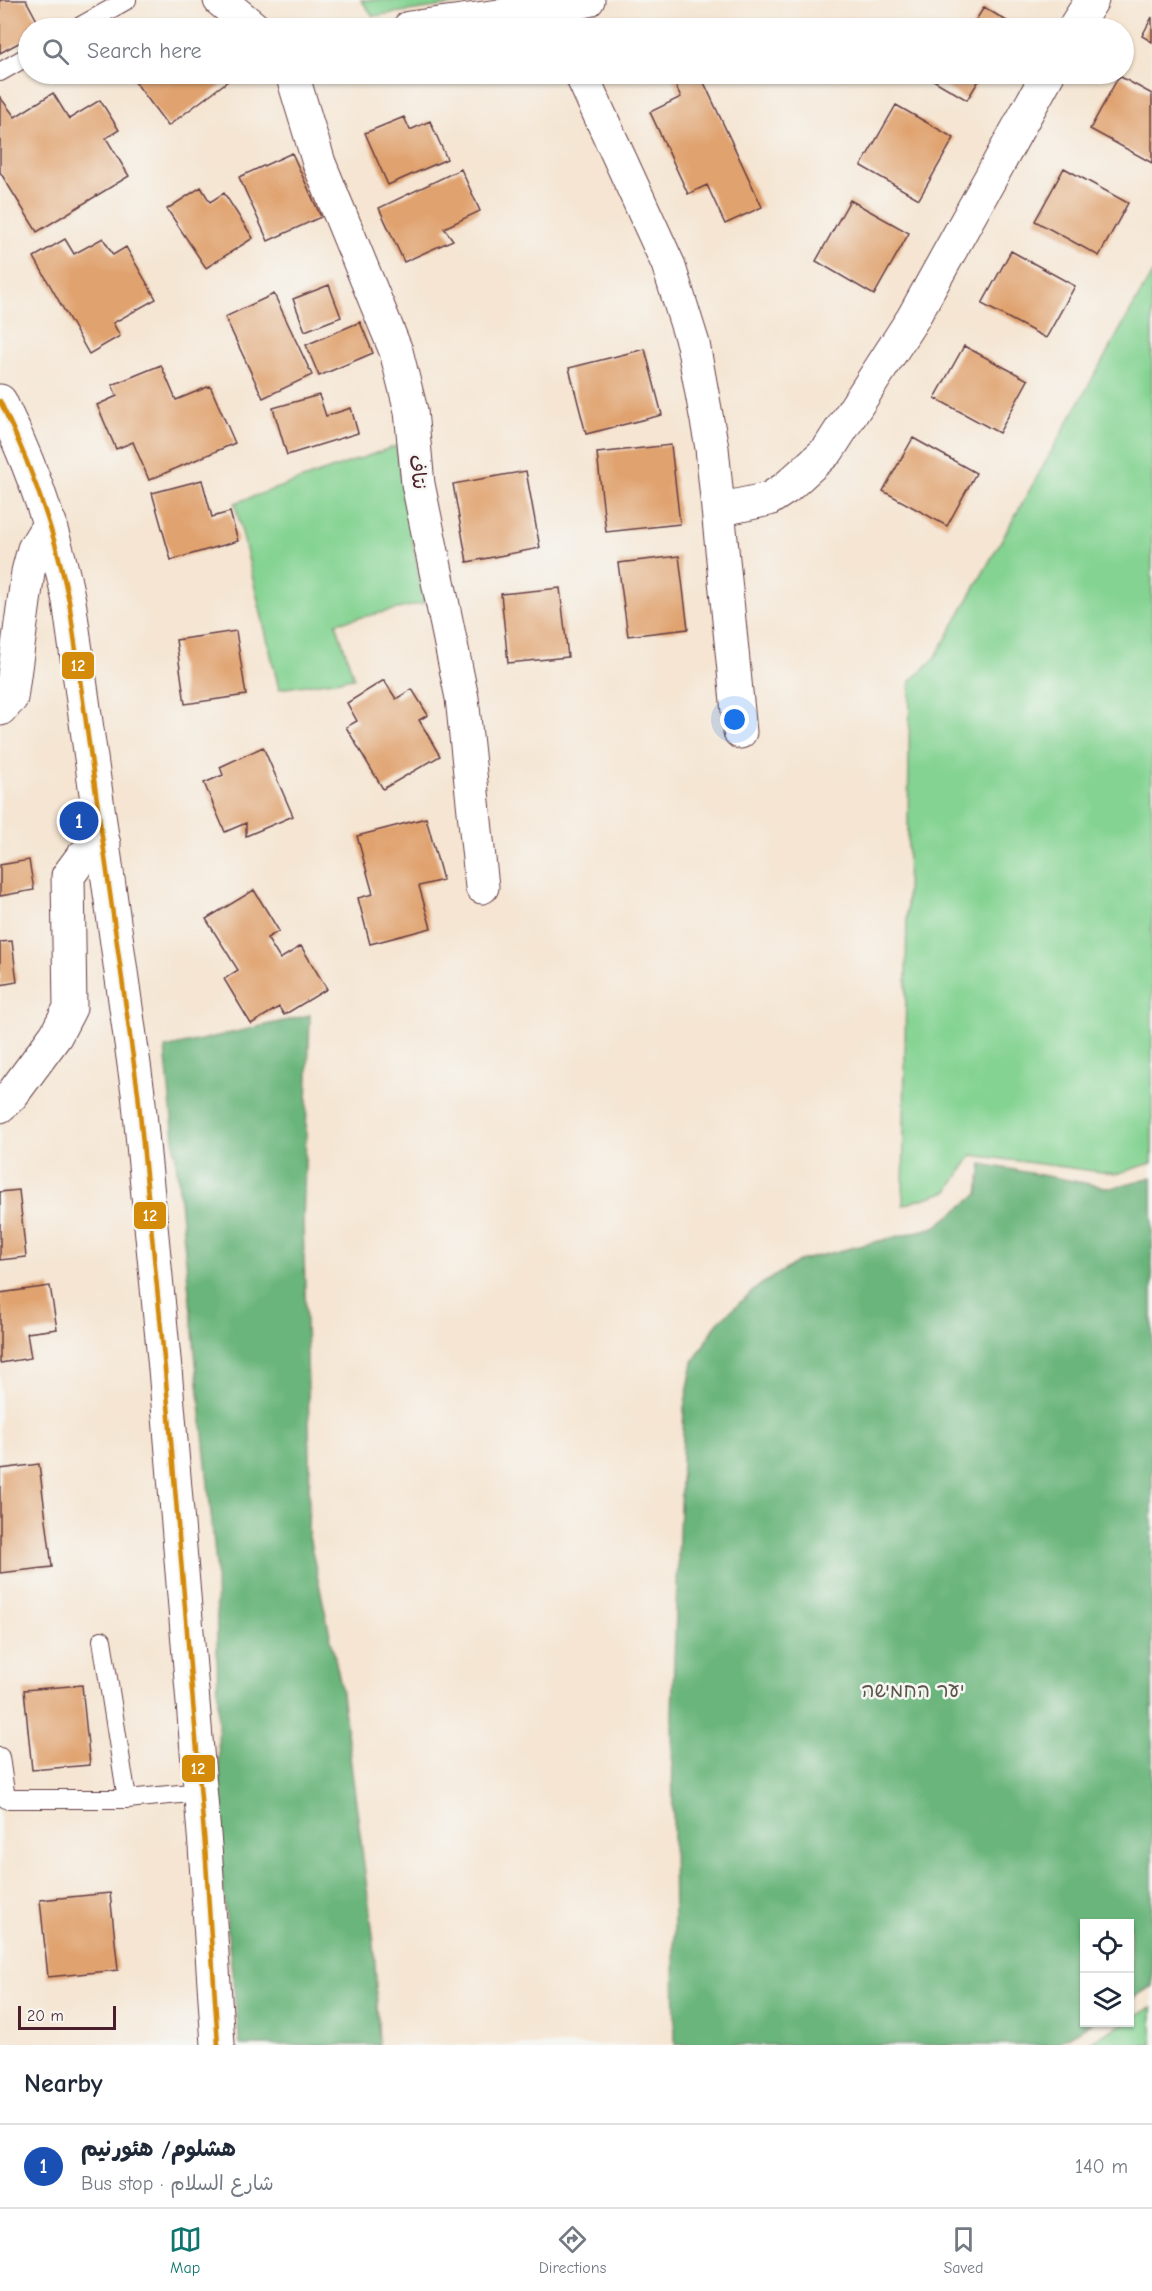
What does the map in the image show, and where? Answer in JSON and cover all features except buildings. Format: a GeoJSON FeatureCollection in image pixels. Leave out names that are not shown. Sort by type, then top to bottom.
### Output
{"type":"FeatureCollection","features":[{"type":"Feature","properties":{"kind":"street"},"geometry":{"type":"LineString","coordinates":[[220,0],[242,18]]}},
{"type":"Feature","properties":{"kind":"street"},"geometry":{"type":"LineString","coordinates":[[557,18],[588,0]]}},
{"type":"Feature","properties":{"kind":"street"},"geometry":{"type":"LineString","coordinates":[[1080,18],[1092,0]]}},
{"type":"Feature","properties":{"kind":"street","name":"نتاف"},"geometry":{"type":"LineString","coordinates":[[295,84],[319,163],[396,351],[411,411],[418,484],[462,698],[482,887]]}},
{"type":"Feature","properties":{"kind":"street"},"geometry":{"type":"LineString","coordinates":[[585,84],[668,264],[682,305],[703,390],[718,510],[740,732]]}},
{"type":"Feature","properties":{"kind":"street"},"geometry":{"type":"LineString","coordinates":[[718,510],[769,499],[786,488],[828,450],[913,318],[1042,84]]}},
{"type":"Feature","properties":{"kind":"street"},"geometry":{"type":"LineString","coordinates":[[0,401],[50,523],[59,552],[69,601],[138,1093],[166,1381],[201,1792],[218,2045]]}},
{"type":"Feature","properties":{"kind":"street"},"geometry":{"type":"LineString","coordinates":[[0,709],[11,698],[32,557],[50,523]]}},
{"type":"Feature","properties":{"kind":"street"},"geometry":{"type":"LineString","coordinates":[[0,1106],[11,1096],[56,1035],[70,1008],[68,876],[82,857],[104,844]]}},
{"type":"Feature","properties":{"kind":"lane"},"geometry":{"type":"LineString","coordinates":[[95,18],[127,0]]}},
{"type":"Feature","properties":{"kind":"lane"},"geometry":{"type":"LineString","coordinates":[[0,72],[18,62]]}},
{"type":"Feature","properties":{"kind":"lane"},"geometry":{"type":"LineString","coordinates":[[102,1640],[127,1799]]}},
{"type":"Feature","properties":{"kind":"lane"},"geometry":{"type":"LineString","coordinates":[[0,1757],[6,1799],[127,1799],[201,1792]]}},
{"type":"Feature","properties":{"kind":"green space"},"geometry":{"type":"Polygon","coordinates":[[[361,0],[486,0],[373,16],[361,0]]]}},
{"type":"Feature","properties":{"kind":"green space"},"geometry":{"type":"Polygon","coordinates":[[[1152,273],[1152,1163],[1116,1174],[972,1155],[948,1191],[903,1205],[910,682],[935,658],[1152,273]]]}},
{"type":"Feature","properties":{"kind":"green space"},"geometry":{"type":"Polygon","coordinates":[[[396,446],[424,603],[336,623],[354,678],[279,689],[235,503],[396,446]]]}},
{"type":"Feature","properties":{"kind":"green space"},"geometry":{"type":"Polygon","coordinates":[[[310,1015],[303,1222],[310,1458],[308,1532],[341,1686],[374,1943],[379,2045],[240,2045],[220,1863],[216,1565],[165,1048],[310,1015]]]}},
{"type":"Feature","properties":{"kind":"green space","name":"יער החמישה"},"geometry":{"type":"Polygon","coordinates":[[[982,1164],[1111,1188],[1152,1177],[1152,1986],[1134,1997],[1134,1919],[1080,1919],[1080,2027],[1085,2027],[1054,2045],[675,2045],[672,1712],[684,1408],[693,1362],[718,1322],[760,1285],[799,1261],[935,1227],[978,1194],[982,1164]]]}},
{"type":"Feature","properties":{"kind":"green space"},"geometry":{"type":"Polygon","coordinates":[[[1152,2007],[1152,2045],[1085,2045],[1117,2027],[1134,2027],[1134,2017],[1152,2007]]]}},
{"type":"Feature","properties":{"kind":"transit line","name":"12"},"geometry":{"type":"LineString","coordinates":[[0,401],[41,499],[57,549],[69,601],[138,1093],[165,1369],[205,1846],[218,2045]]}},
{"type":"Feature","properties":{"kind":"place","name":"هشلوم/ هئورنيم"},"geometry":{"type":"Point","coordinates":[79,821]}}]}
